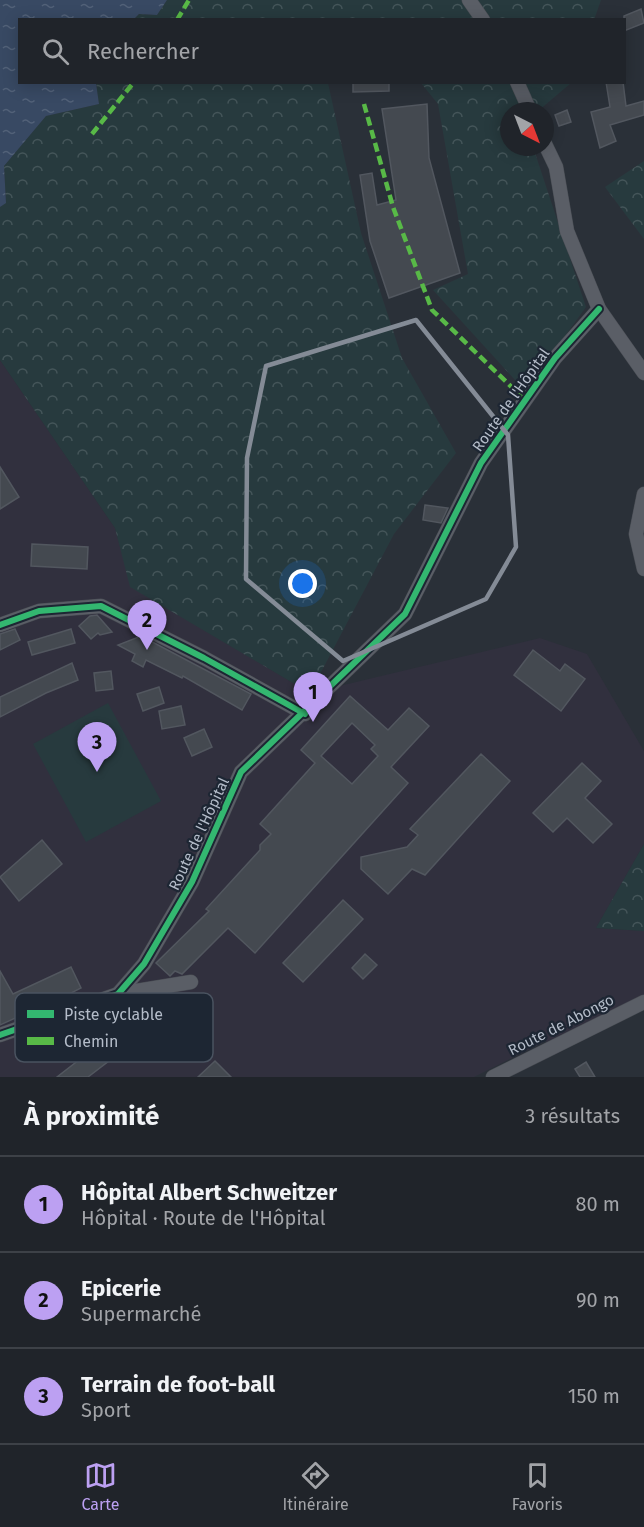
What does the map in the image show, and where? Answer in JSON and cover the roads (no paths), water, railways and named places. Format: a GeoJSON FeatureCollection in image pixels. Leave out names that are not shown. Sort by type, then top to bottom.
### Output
{"type":"FeatureCollection","features":[{"type":"Feature","properties":{"kind":"street"},"geometry":{"type":"LineString","coordinates":[[469,0],[482,18]]}},
{"type":"Feature","properties":{"kind":"street"},"geometry":{"type":"LineString","coordinates":[[518,84],[526,102]]}},
{"type":"Feature","properties":{"kind":"street"},"geometry":{"type":"LineString","coordinates":[[551,156],[556,167],[567,231],[599,309],[644,373]]}},
{"type":"Feature","properties":{"kind":"street","name":"Route de l'Hôpital"},"geometry":{"type":"LineString","coordinates":[[119,993],[144,964],[192,882],[241,772],[305,714],[365,650],[405,614],[481,463],[555,358],[599,309]]}},
{"type":"Feature","properties":{"kind":"street"},"geometry":{"type":"LineString","coordinates":[[644,494],[636,534],[644,569]]}},
{"type":"Feature","properties":{"kind":"street"},"geometry":{"type":"LineString","coordinates":[[0,625],[39,611],[101,606],[204,658],[305,714]]}},
{"type":"Feature","properties":{"kind":"street"},"geometry":{"type":"LineString","coordinates":[[144,964],[163,985]]}},
{"type":"Feature","properties":{"kind":"street"},"geometry":{"type":"LineString","coordinates":[[123,993],[191,982]]}},
{"type":"Feature","properties":{"kind":"street","name":"Route de Abongo"},"geometry":{"type":"LineString","coordinates":[[493,1077],[644,1002]]}},
{"type":"Feature","properties":{"kind":"street","name":"Route de l'Hôpital"},"geometry":{"type":"LineString","coordinates":[[0,1035],[15,1030]]}},
{"type":"Feature","properties":{"kind":"water"},"geometry":{"type":"Polygon","coordinates":[[[0,0],[167,0],[157,15],[139,14],[135,18],[18,18],[18,84],[96,84],[99,104],[46,116],[4,166],[6,203],[0,207],[0,0]]]}},
{"type":"Feature","properties":{"kind":"place","name":"Epicerie"},"geometry":{"type":"Point","coordinates":[147,650]}},
{"type":"Feature","properties":{"kind":"place","name":"Hôpital Albert Schweitzer"},"geometry":{"type":"Point","coordinates":[313,722]}},
{"type":"Feature","properties":{"kind":"place","name":"Terrain de foot-ball"},"geometry":{"type":"Point","coordinates":[97,772]}}]}
